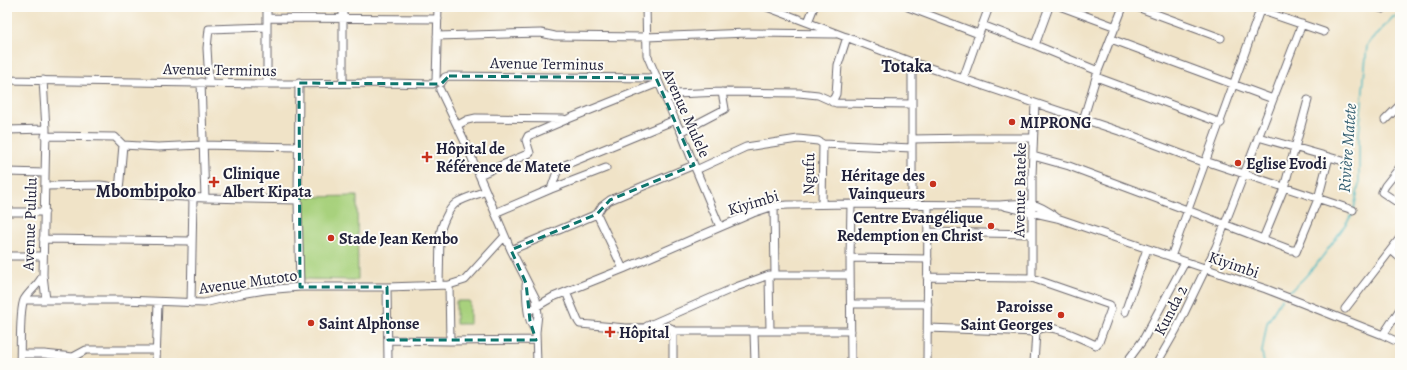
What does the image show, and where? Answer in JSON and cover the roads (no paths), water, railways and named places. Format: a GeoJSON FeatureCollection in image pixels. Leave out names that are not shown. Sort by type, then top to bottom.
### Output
{"type":"FeatureCollection","features":[{"type":"Feature","properties":{"kind":"street"},"geometry":{"type":"LineString","coordinates":[[267,84],[268,7]]}},
{"type":"Feature","properties":{"kind":"street"},"geometry":{"type":"LineString","coordinates":[[343,7],[343,83]]}},
{"type":"Feature","properties":{"kind":"street"},"geometry":{"type":"LineString","coordinates":[[438,7],[438,84],[458,125],[511,250],[526,283],[537,302],[538,320],[536,332],[536,363]]}},
{"type":"Feature","properties":{"kind":"street","name":"Avenue Mulele"},"geometry":{"type":"LineString","coordinates":[[646,7],[647,55],[681,132],[720,227]]}},
{"type":"Feature","properties":{"kind":"street"},"geometry":{"type":"LineString","coordinates":[[767,7],[912,62],[1128,134],[1205,162],[1353,210]]}},
{"type":"Feature","properties":{"kind":"street"},"geometry":{"type":"LineString","coordinates":[[808,22],[814,7]]}},
{"type":"Feature","properties":{"kind":"street"},"geometry":{"type":"LineString","coordinates":[[908,7],[979,34]]}},
{"type":"Feature","properties":{"kind":"street"},"geometry":{"type":"LineString","coordinates":[[963,79],[989,7]]}},
{"type":"Feature","properties":{"kind":"street"},"geometry":{"type":"LineString","coordinates":[[1035,45],[1049,7]]}},
{"type":"Feature","properties":{"kind":"street"},"geometry":{"type":"LineString","coordinates":[[1062,7],[1116,27]]}},
{"type":"Feature","properties":{"kind":"street"},"geometry":{"type":"LineString","coordinates":[[1083,120],[1097,74],[1123,7]]}},
{"type":"Feature","properties":{"kind":"street"},"geometry":{"type":"LineString","coordinates":[[1137,7],[1221,38]]}},
{"type":"Feature","properties":{"kind":"street"},"geometry":{"type":"LineString","coordinates":[[1251,7],[1324,32]]}},
{"type":"Feature","properties":{"kind":"street"},"geometry":{"type":"LineString","coordinates":[[1171,257],[1187,210],[1221,123],[1260,10]]}},
{"type":"Feature","properties":{"kind":"street"},"geometry":{"type":"LineString","coordinates":[[268,18],[343,20],[438,19]]}},
{"type":"Feature","properties":{"kind":"street","name":"Kunda 2"},"geometry":{"type":"LineString","coordinates":[[1157,363],[1176,330],[1206,269],[1245,174],[1302,24]]}},
{"type":"Feature","properties":{"kind":"street"},"geometry":{"type":"LineString","coordinates":[[982,25],[1035,45],[1097,74],[1221,123]]}},
{"type":"Feature","properties":{"kind":"street"},"geometry":{"type":"LineString","coordinates":[[209,82],[209,29],[267,27]]}},
{"type":"Feature","properties":{"kind":"street"},"geometry":{"type":"LineString","coordinates":[[437,36],[541,33],[555,36],[646,37],[748,33],[839,34]]}},
{"type":"Feature","properties":{"kind":"street"},"geometry":{"type":"LineString","coordinates":[[832,102],[836,94],[838,65],[847,37]]}},
{"type":"Feature","properties":{"kind":"street"},"geometry":{"type":"LineString","coordinates":[[1111,39],[1273,99]]}},
{"type":"Feature","properties":{"kind":"street"},"geometry":{"type":"LineString","coordinates":[[912,62],[912,205]]}},
{"type":"Feature","properties":{"kind":"street"},"geometry":{"type":"LineString","coordinates":[[7,65],[7,80]]}},
{"type":"Feature","properties":{"kind":"street","name":"Avenue Terminus"},"geometry":{"type":"LineString","coordinates":[[7,80],[267,84],[438,84],[445,77],[449,76],[657,80]]}},
{"type":"Feature","properties":{"kind":"street","name":"Avenue Pululu"},"geometry":{"type":"LineString","coordinates":[[24,300],[41,280],[43,275],[45,133],[43,80]]}},
{"type":"Feature","properties":{"kind":"street"},"geometry":{"type":"LineString","coordinates":[[479,175],[530,153],[526,140],[528,136],[657,80]]}},
{"type":"Feature","properties":{"kind":"street"},"geometry":{"type":"LineString","coordinates":[[201,82],[202,146],[205,173],[205,198]]}},
{"type":"Feature","properties":{"kind":"street"},"geometry":{"type":"LineString","coordinates":[[299,83],[298,200],[300,287]]}},
{"type":"Feature","properties":{"kind":"street"},"geometry":{"type":"LineString","coordinates":[[666,100],[675,94],[722,92],[806,93],[824,96],[836,103],[912,104]]}},
{"type":"Feature","properties":{"kind":"street"},"geometry":{"type":"LineString","coordinates":[[681,132],[725,109],[722,92]]}},
{"type":"Feature","properties":{"kind":"street"},"geometry":{"type":"LineString","coordinates":[[1263,239],[1284,188],[1308,100]]}},
{"type":"Feature","properties":{"kind":"street","name":"Avenue Bateke"},"geometry":{"type":"LineString","coordinates":[[1032,278],[1033,138],[1035,103]]}},
{"type":"Feature","properties":{"kind":"street"},"geometry":{"type":"LineString","coordinates":[[1386,120],[1400,105]]}},
{"type":"Feature","properties":{"kind":"street"},"geometry":{"type":"LineString","coordinates":[[458,125],[467,120],[476,118],[568,119]]}},
{"type":"Feature","properties":{"kind":"street"},"geometry":{"type":"LineString","coordinates":[[550,189],[558,169],[565,164],[675,120]]}},
{"type":"Feature","properties":{"kind":"street"},"geometry":{"type":"LineString","coordinates":[[7,130],[115,137],[123,145],[158,147],[298,147]]}},
{"type":"Feature","properties":{"kind":"street"},"geometry":{"type":"LineString","coordinates":[[1258,137],[1343,161]]}},
{"type":"Feature","properties":{"kind":"street"},"geometry":{"type":"LineString","coordinates":[[912,139],[1033,138]]}},
{"type":"Feature","properties":{"kind":"street"},"geometry":{"type":"LineString","coordinates":[[511,250],[597,214],[602,206],[610,200],[746,147],[798,139],[818,140],[823,144],[912,148]]}},
{"type":"Feature","properties":{"kind":"street","name":"Ngufu"},"geometry":{"type":"LineString","coordinates":[[822,204],[823,144]]}},
{"type":"Feature","properties":{"kind":"street"},"geometry":{"type":"LineString","coordinates":[[119,191],[123,145]]}},
{"type":"Feature","properties":{"kind":"street"},"geometry":{"type":"LineString","coordinates":[[1033,156],[1070,166],[1291,250],[1295,250],[1296,252],[1318,199],[1329,157]]}},
{"type":"Feature","properties":{"kind":"street"},"geometry":{"type":"LineString","coordinates":[[1400,167],[1382,192],[1400,204]]}},
{"type":"Feature","properties":{"kind":"street"},"geometry":{"type":"LineString","coordinates":[[495,213],[550,189],[606,168]]}},
{"type":"Feature","properties":{"kind":"street"},"geometry":{"type":"LineString","coordinates":[[7,172],[45,173]]}},
{"type":"Feature","properties":{"kind":"street"},"geometry":{"type":"LineString","coordinates":[[45,186],[100,185],[109,186],[126,194],[192,198],[298,200]]}},
{"type":"Feature","properties":{"kind":"street"},"geometry":{"type":"LineString","coordinates":[[439,285],[440,235],[445,219],[455,204],[486,191]]}},
{"type":"Feature","properties":{"kind":"street"},"geometry":{"type":"LineString","coordinates":[[191,303],[192,198]]}},
{"type":"Feature","properties":{"kind":"street"},"geometry":{"type":"LineString","coordinates":[[1000,205],[1013,203],[1032,204],[1041,207],[1057,218]]}},
{"type":"Feature","properties":{"kind":"street","name":"Kiyimbi"},"geometry":{"type":"LineString","coordinates":[[527,301],[537,302],[566,292],[753,213],[774,206],[822,204],[1000,205]]}},
{"type":"Feature","properties":{"kind":"street"},"geometry":{"type":"LineString","coordinates":[[851,204],[851,363]]}},
{"type":"Feature","properties":{"kind":"street"},"geometry":{"type":"LineString","coordinates":[[927,363],[928,205]]}},
{"type":"Feature","properties":{"kind":"street"},"geometry":{"type":"LineString","coordinates":[[1000,205],[1057,218]]}},
{"type":"Feature","properties":{"kind":"street"},"geometry":{"type":"LineString","coordinates":[[770,331],[774,206]]}},
{"type":"Feature","properties":{"kind":"street"},"geometry":{"type":"LineString","coordinates":[[7,212],[45,212]]}},
{"type":"Feature","properties":{"kind":"street"},"geometry":{"type":"LineString","coordinates":[[597,214],[623,269]]}},
{"type":"Feature","properties":{"kind":"street","name":"Kiyimbi"},"geometry":{"type":"LineString","coordinates":[[1057,218],[1266,289],[1400,343]]}},
{"type":"Feature","properties":{"kind":"street"},"geometry":{"type":"LineString","coordinates":[[928,232],[1032,234]]}},
{"type":"Feature","properties":{"kind":"street","name":"Avenue Mutoto"},"geometry":{"type":"LineString","coordinates":[[24,300],[204,303],[265,290],[300,287],[449,285],[465,280],[505,236]]}},
{"type":"Feature","properties":{"kind":"street"},"geometry":{"type":"LineString","coordinates":[[1345,309],[1400,238]]}},
{"type":"Feature","properties":{"kind":"street"},"geometry":{"type":"LineString","coordinates":[[44,239],[192,241]]}},
{"type":"Feature","properties":{"kind":"street"},"geometry":{"type":"LineString","coordinates":[[1125,312],[1147,249]]}},
{"type":"Feature","properties":{"kind":"street"},"geometry":{"type":"LineString","coordinates":[[1391,250],[1400,258]]}},
{"type":"Feature","properties":{"kind":"street"},"geometry":{"type":"LineString","coordinates":[[7,256],[43,256]]}},
{"type":"Feature","properties":{"kind":"street"},"geometry":{"type":"LineString","coordinates":[[850,258],[928,259]]}},
{"type":"Feature","properties":{"kind":"street"},"geometry":{"type":"LineString","coordinates":[[1126,363],[1143,340],[1185,262]]}},
{"type":"Feature","properties":{"kind":"street"},"geometry":{"type":"LineString","coordinates":[[43,275],[46,300]]}},
{"type":"Feature","properties":{"kind":"street"},"geometry":{"type":"LineString","coordinates":[[643,327],[736,287],[772,275],[850,275]]}},
{"type":"Feature","properties":{"kind":"street"},"geometry":{"type":"LineString","coordinates":[[927,277],[1032,278],[1110,305],[1111,309],[1098,344],[1096,345],[1054,328],[1046,327],[1036,332],[928,328]]}},
{"type":"Feature","properties":{"kind":"street"},"geometry":{"type":"LineString","coordinates":[[526,283],[528,311],[531,324],[536,332]]}},
{"type":"Feature","properties":{"kind":"street"},"geometry":{"type":"LineString","coordinates":[[449,285],[450,341]]}},
{"type":"Feature","properties":{"kind":"street"},"geometry":{"type":"LineString","coordinates":[[387,287],[388,363]]}},
{"type":"Feature","properties":{"kind":"street"},"geometry":{"type":"LineString","coordinates":[[566,292],[580,324],[626,328],[668,327],[673,331],[851,331]]}},
{"type":"Feature","properties":{"kind":"street"},"geometry":{"type":"LineString","coordinates":[[20,363],[22,311],[24,300]]}},
{"type":"Feature","properties":{"kind":"street"},"geometry":{"type":"LineString","coordinates":[[156,363],[158,302]]}},
{"type":"Feature","properties":{"kind":"street","name":"Kiyimbi"},"geometry":{"type":"LineString","coordinates":[[528,311],[537,302]]}},
{"type":"Feature","properties":{"kind":"street"},"geometry":{"type":"LineString","coordinates":[[850,304],[928,304]]}},
{"type":"Feature","properties":{"kind":"street"},"geometry":{"type":"LineString","coordinates":[[1383,335],[1400,309]]}},
{"type":"Feature","properties":{"kind":"street"},"geometry":{"type":"LineString","coordinates":[[673,331],[673,363]]}},
{"type":"Feature","properties":{"kind":"street"},"geometry":{"type":"LineString","coordinates":[[754,332],[755,363]]}},
{"type":"Feature","properties":{"kind":"street"},"geometry":{"type":"LineString","coordinates":[[1034,363],[1036,332]]}},
{"type":"Feature","properties":{"kind":"street"},"geometry":{"type":"LineString","coordinates":[[388,340],[536,340]]}},
{"type":"Feature","properties":{"kind":"street"},"geometry":{"type":"LineString","coordinates":[[21,354],[44,354],[73,357],[86,350],[156,350]]}},
{"type":"Feature","properties":{"kind":"waterway","name":"Rivière Matete"},"geometry":{"type":"LineString","coordinates":[[1354,209],[1359,184],[1359,135],[1367,45],[1393,17],[1400,16]]}},
{"type":"Feature","properties":{"kind":"waterway","name":"Rivière Matete"},"geometry":{"type":"LineString","coordinates":[[1286,294],[1314,267],[1331,246],[1353,213]]}},
{"type":"Feature","properties":{"kind":"waterway","name":"Rivière Matete"},"geometry":{"type":"LineString","coordinates":[[1264,363],[1262,352],[1267,323],[1282,298]]}},
{"type":"Feature","properties":{"kind":"place","name":"MIPRONG"},"geometry":{"type":"Point","coordinates":[1012,122]}},
{"type":"Feature","properties":{"kind":"place","name":"Hôpital de Référence de Matete"},"geometry":{"type":"Point","coordinates":[427,157]}},
{"type":"Feature","properties":{"kind":"place","name":"Eglise Evodi"},"geometry":{"type":"Point","coordinates":[1238,163]}},
{"type":"Feature","properties":{"kind":"place","name":"Clinique Albert Kipata"},"geometry":{"type":"Point","coordinates":[214,182]}},
{"type":"Feature","properties":{"kind":"place","name":"Héritage des Vainqueurs"},"geometry":{"type":"Point","coordinates":[933,184]}},
{"type":"Feature","properties":{"kind":"place","name":"Centre Evangélique Redemption en Christ"},"geometry":{"type":"Point","coordinates":[991,226]}},
{"type":"Feature","properties":{"kind":"place","name":"Stade Jean Kembo"},"geometry":{"type":"Point","coordinates":[331,238]}},
{"type":"Feature","properties":{"kind":"place","name":"Paroisse Saint Georges"},"geometry":{"type":"Point","coordinates":[1061,315]}},
{"type":"Feature","properties":{"kind":"place","name":"Saint Alphonse"},"geometry":{"type":"Point","coordinates":[311,323]}},
{"type":"Feature","properties":{"kind":"place","name":"Hôpital"},"geometry":{"type":"Point","coordinates":[610,332]}},
{"type":"Feature","properties":{"kind":"district","name":"Totaka"},"geometry":{"type":"Point","coordinates":[907,66]}},
{"type":"Feature","properties":{"kind":"district","name":"Mbombipoko"},"geometry":{"type":"Point","coordinates":[146,191]}}]}
